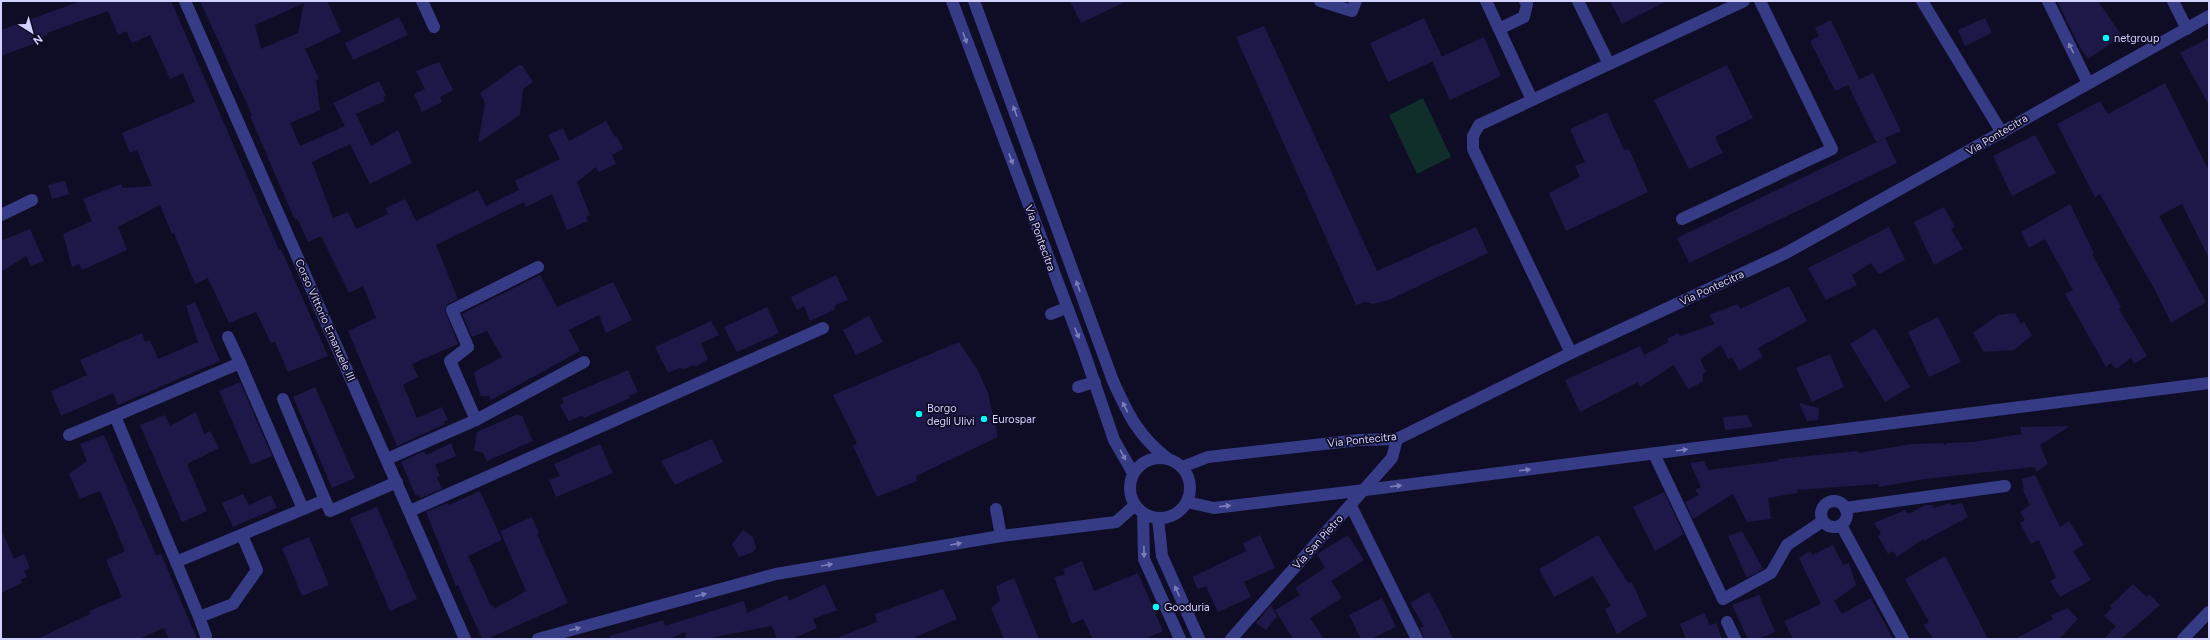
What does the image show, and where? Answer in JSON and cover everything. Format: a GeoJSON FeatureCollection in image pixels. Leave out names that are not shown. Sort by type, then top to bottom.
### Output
{"type":"FeatureCollection","features":[{"type":"Feature","properties":{"kind":"street","name":"Corso Vittorio Emanuele III"},"geometry":{"type":"LineString","coordinates":[[185,1],[321,312],[398,482],[465,639]]}},
{"type":"Feature","properties":{"kind":"street"},"geometry":{"type":"LineString","coordinates":[[422,1],[434,27]]}},
{"type":"Feature","properties":{"kind":"street","name":"Via Pontecitra"},"geometry":{"type":"LineString","coordinates":[[952,1],[1095,382],[1114,440],[1133,473]]}},
{"type":"Feature","properties":{"kind":"street","name":"Via Pontecitra"},"geometry":{"type":"LineString","coordinates":[[974,1],[1113,381],[1139,432],[1151,446],[1167,458]]}},
{"type":"Feature","properties":{"kind":"street"},"geometry":{"type":"LineString","coordinates":[[1320,1],[1352,11],[1356,1]]}},
{"type":"Feature","properties":{"kind":"street"},"geometry":{"type":"LineString","coordinates":[[1486,1],[1532,100]]}},
{"type":"Feature","properties":{"kind":"street"},"geometry":{"type":"LineString","coordinates":[[1499,29],[1524,17],[1527,4],[1525,1]]}},
{"type":"Feature","properties":{"kind":"street"},"geometry":{"type":"LineString","coordinates":[[1578,1],[1608,64]]}},
{"type":"Feature","properties":{"kind":"street"},"geometry":{"type":"LineString","coordinates":[[1571,353],[1472,149],[1473,136],[1479,125],[1744,1]]}},
{"type":"Feature","properties":{"kind":"street"},"geometry":{"type":"LineString","coordinates":[[1682,219],[1832,149],[1760,1]]}},
{"type":"Feature","properties":{"kind":"street"},"geometry":{"type":"LineString","coordinates":[[1922,1],[2002,133]]}},
{"type":"Feature","properties":{"kind":"street"},"geometry":{"type":"LineString","coordinates":[[2048,1],[2088,83]]}},
{"type":"Feature","properties":{"kind":"street"},"geometry":{"type":"LineString","coordinates":[[2173,1],[2187,29]]}},
{"type":"Feature","properties":{"kind":"street","name":"Via Pontecitra"},"geometry":{"type":"LineString","coordinates":[[1182,467],[1208,457],[1359,440],[1397,439],[1571,353],[1786,253],[2209,16]]}},
{"type":"Feature","properties":{"kind":"street"},"geometry":{"type":"LineString","coordinates":[[1,215],[32,200]]}},
{"type":"Feature","properties":{"kind":"street"},"geometry":{"type":"LineString","coordinates":[[476,420],[450,361],[468,347],[452,310],[538,266]]}},
{"type":"Feature","properties":{"kind":"street"},"geometry":{"type":"LineString","coordinates":[[1051,314],[1066,308]]}},
{"type":"Feature","properties":{"kind":"street"},"geometry":{"type":"LineString","coordinates":[[410,511],[823,328]]}},
{"type":"Feature","properties":{"kind":"street"},"geometry":{"type":"LineString","coordinates":[[228,337],[303,509]]}},
{"type":"Feature","properties":{"kind":"street"},"geometry":{"type":"LineString","coordinates":[[387,459],[476,420],[584,362]]}},
{"type":"Feature","properties":{"kind":"street"},"geometry":{"type":"LineString","coordinates":[[69,435],[240,363]]}},
{"type":"Feature","properties":{"kind":"street"},"geometry":{"type":"LineString","coordinates":[[1078,387],[1095,382]]}},
{"type":"Feature","properties":{"kind":"street"},"geometry":{"type":"LineString","coordinates":[[1187,502],[1214,508],[1654,454],[2209,383]]}},
{"type":"Feature","properties":{"kind":"street"},"geometry":{"type":"LineString","coordinates":[[283,399],[330,511],[398,482]]}},
{"type":"Feature","properties":{"kind":"street"},"geometry":{"type":"LineString","coordinates":[[115,416],[206,636]]}},
{"type":"Feature","properties":{"kind":"street","name":"Via San Pietro"},"geometry":{"type":"LineString","coordinates":[[1231,639],[1351,506],[1392,458],[1397,439]]}},
{"type":"Feature","properties":{"kind":"street"},"geometry":{"type":"LineString","coordinates":[[1654,454],[1724,599],[1771,573],[1787,545],[1823,521]]}},
{"type":"Feature","properties":{"kind":"street"},"geometry":{"type":"LineString","coordinates":[[1139,509],[1158,518],[1175,514],[1187,502],[1190,490],[1188,475],[1182,467],[1167,458],[1148,460],[1142,463],[1133,473],[1130,483],[1130,493],[1139,509],[1144,559],[1180,639]]}},
{"type":"Feature","properties":{"kind":"street"},"geometry":{"type":"LineString","coordinates":[[1841,525],[1829,526],[1823,521],[1822,509],[1828,503],[1836,502],[1845,508],[2005,486]]}},
{"type":"Feature","properties":{"kind":"street"},"geometry":{"type":"LineString","coordinates":[[176,562],[325,500]]}},
{"type":"Feature","properties":{"kind":"street"},"geometry":{"type":"LineString","coordinates":[[1351,506],[1417,639]]}},
{"type":"Feature","properties":{"kind":"street"},"geometry":{"type":"LineString","coordinates":[[1841,525],[1847,516],[1845,508]]}},
{"type":"Feature","properties":{"kind":"street"},"geometry":{"type":"LineString","coordinates":[[996,509],[1001,536]]}},
{"type":"Feature","properties":{"kind":"street"},"geometry":{"type":"LineString","coordinates":[[538,639],[776,574],[1001,536],[1116,522],[1139,509]]}},
{"type":"Feature","properties":{"kind":"street"},"geometry":{"type":"LineString","coordinates":[[1158,518],[1162,556],[1199,639]]}},
{"type":"Feature","properties":{"kind":"street"},"geometry":{"type":"LineString","coordinates":[[1841,525],[1903,639]]}},
{"type":"Feature","properties":{"kind":"street"},"geometry":{"type":"LineString","coordinates":[[199,617],[233,604],[257,570],[242,535]]}},
{"type":"Feature","properties":{"kind":"street"},"geometry":{"type":"LineString","coordinates":[[2183,639],[2209,612]]}},
{"type":"Feature","properties":{"kind":"street"},"geometry":{"type":"LineString","coordinates":[[1727,622],[1736,639]]}},
{"type":"Feature","properties":{"kind":"green space"},"geometry":{"type":"Polygon","coordinates":[[[1423,98],[1451,157],[1417,174],[1389,115],[1423,98]]]}},
{"type":"Feature","properties":{"kind":"building"},"geometry":{"type":"Polygon","coordinates":[[[81,1],[171,1],[279,250],[281,249],[328,356],[288,372],[275,342],[271,343],[256,312],[229,323],[208,278],[195,284],[174,233],[172,234],[160,205],[118,227],[127,250],[82,270],[79,264],[72,267],[63,234],[92,221],[83,199],[121,184],[123,188],[152,186],[137,150],[130,153],[122,133],[195,102],[183,73],[170,79],[150,35],[132,43],[126,31],[118,35],[108,11],[47,33],[48,35],[38,39],[38,42],[1,56],[1,30],[81,1]]]}},
{"type":"Feature","properties":{"kind":"building"},"geometry":{"type":"Polygon","coordinates":[[[200,1],[327,1],[341,32],[305,49],[319,79],[316,80],[320,110],[290,123],[300,146],[345,126],[333,103],[379,81],[386,96],[383,97],[385,101],[356,114],[371,146],[398,130],[412,163],[370,184],[350,144],[312,162],[333,218],[348,212],[356,229],[388,214],[386,208],[405,199],[416,221],[478,190],[486,206],[519,190],[515,181],[560,159],[548,135],[563,128],[569,141],[606,121],[615,137],[617,136],[623,149],[612,155],[616,164],[599,172],[596,167],[577,182],[590,215],[586,217],[588,221],[567,230],[552,194],[526,207],[524,202],[436,245],[458,299],[448,304],[445,310],[458,344],[412,364],[418,377],[403,385],[417,418],[442,407],[448,420],[444,422],[445,424],[397,446],[348,331],[376,318],[363,286],[349,293],[321,236],[308,242],[298,220],[294,218],[250,116],[252,115],[200,1]],[[304,3],[255,25],[261,49],[298,33],[304,3]]]}},
{"type":"Feature","properties":{"kind":"building"},"geometry":{"type":"Polygon","coordinates":[[[1070,1],[1127,1],[1081,23],[1070,1]]]}},
{"type":"Feature","properties":{"kind":"building"},"geometry":{"type":"Polygon","coordinates":[[[1610,1],[1667,1],[1622,24],[1610,1]]]}},
{"type":"Feature","properties":{"kind":"building"},"geometry":{"type":"Polygon","coordinates":[[[2057,1],[2098,1],[2122,36],[2088,59],[2078,44],[2057,1]]]}},
{"type":"Feature","properties":{"kind":"building"},"geometry":{"type":"Polygon","coordinates":[[[399,17],[408,35],[353,60],[345,43],[399,17]]]}},
{"type":"Feature","properties":{"kind":"building"},"geometry":{"type":"Polygon","coordinates":[[[1424,18],[1442,57],[1388,82],[1370,43],[1424,18]]]}},
{"type":"Feature","properties":{"kind":"building"},"geometry":{"type":"Polygon","coordinates":[[[1985,18],[1992,33],[1965,46],[1958,30],[1985,18]]]}},
{"type":"Feature","properties":{"kind":"building"},"geometry":{"type":"Polygon","coordinates":[[[1831,20],[1859,79],[1852,83],[1873,73],[1901,131],[1876,142],[1848,85],[1835,91],[1810,41],[1819,36],[1815,28],[1831,20]]]}},
{"type":"Feature","properties":{"kind":"building"},"geometry":{"type":"Polygon","coordinates":[[[1264,26],[1377,271],[1476,227],[1488,253],[1389,300],[1373,304],[1365,302],[1356,305],[1236,37],[1264,26]]]}},
{"type":"Feature","properties":{"kind":"building"},"geometry":{"type":"Polygon","coordinates":[[[1484,37],[1501,76],[1450,100],[1432,61],[1484,37]]]}},
{"type":"Feature","properties":{"kind":"building"},"geometry":{"type":"Polygon","coordinates":[[[2209,38],[2209,105],[2180,53],[2209,38]]]}},
{"type":"Feature","properties":{"kind":"building"},"geometry":{"type":"Polygon","coordinates":[[[439,62],[453,90],[440,97],[442,102],[422,112],[414,94],[425,89],[416,71],[439,62]]]}},
{"type":"Feature","properties":{"kind":"building"},"geometry":{"type":"Polygon","coordinates":[[[519,65],[522,65],[533,82],[523,89],[520,115],[478,143],[485,103],[480,93],[519,65]]]}},
{"type":"Feature","properties":{"kind":"building"},"geometry":{"type":"Polygon","coordinates":[[[1727,65],[1753,118],[1715,137],[1723,153],[1689,169],[1654,100],[1727,65]]]}},
{"type":"Feature","properties":{"kind":"building"},"geometry":{"type":"Polygon","coordinates":[[[2165,83],[2209,171],[2209,258],[2182,204],[2159,216],[2206,302],[2171,323],[2155,290],[2100,194],[2095,197],[2057,124],[2100,101],[2108,114],[2165,83]]]}},
{"type":"Feature","properties":{"kind":"building"},"geometry":{"type":"Polygon","coordinates":[[[1607,112],[1624,150],[1629,149],[1648,192],[1566,231],[1549,193],[1580,177],[1575,166],[1585,162],[1570,129],[1607,112]]]}},
{"type":"Feature","properties":{"kind":"building"},"geometry":{"type":"Polygon","coordinates":[[[2035,135],[2056,173],[2012,196],[1993,156],[2035,135]]]}},
{"type":"Feature","properties":{"kind":"building"},"geometry":{"type":"Polygon","coordinates":[[[1885,138],[1897,163],[1689,263],[1677,238],[1885,138]]]}},
{"type":"Feature","properties":{"kind":"building"},"geometry":{"type":"Polygon","coordinates":[[[65,181],[69,194],[52,199],[48,185],[65,181]]]}},
{"type":"Feature","properties":{"kind":"building"},"geometry":{"type":"Polygon","coordinates":[[[2070,204],[2094,253],[2092,254],[2121,307],[2119,309],[2147,356],[2134,364],[2131,358],[2116,369],[2111,363],[2106,367],[2065,294],[2073,290],[2045,239],[2029,248],[2021,232],[2070,204]]]}},
{"type":"Feature","properties":{"kind":"building"},"geometry":{"type":"Polygon","coordinates":[[[1944,207],[1955,227],[1951,229],[1963,249],[1934,265],[1914,222],[1944,207]]]}},
{"type":"Feature","properties":{"kind":"building"},"geometry":{"type":"Polygon","coordinates":[[[1889,227],[1905,260],[1879,274],[1871,263],[1852,275],[1857,285],[1826,300],[1808,268],[1889,227]]]}},
{"type":"Feature","properties":{"kind":"building"},"geometry":{"type":"Polygon","coordinates":[[[30,229],[44,261],[31,266],[26,256],[1,272],[1,241],[30,229]]]}},
{"type":"Feature","properties":{"kind":"building"},"geometry":{"type":"Polygon","coordinates":[[[540,275],[557,307],[613,282],[632,320],[606,333],[599,315],[569,330],[580,351],[491,400],[489,396],[481,396],[474,372],[502,357],[487,331],[472,337],[462,314],[540,275]]]}},
{"type":"Feature","properties":{"kind":"building"},"geometry":{"type":"Polygon","coordinates":[[[836,275],[848,300],[835,305],[834,310],[810,321],[804,306],[797,310],[791,297],[836,275]]]}},
{"type":"Feature","properties":{"kind":"building"},"geometry":{"type":"Polygon","coordinates":[[[1789,286],[1807,321],[1758,348],[1763,357],[1739,371],[1732,357],[1728,359],[1721,345],[1700,359],[1706,372],[1703,374],[1703,382],[1688,389],[1674,365],[1640,387],[1638,382],[1580,412],[1565,380],[1640,346],[1644,355],[1669,342],[1667,339],[1678,333],[1680,336],[1715,324],[1709,315],[1738,304],[1740,309],[1789,286]]]}},
{"type":"Feature","properties":{"kind":"building"},"geometry":{"type":"Polygon","coordinates":[[[195,302],[220,361],[118,405],[113,393],[61,416],[51,391],[87,375],[80,360],[142,333],[145,342],[150,340],[158,359],[198,342],[186,306],[195,302]]]}},
{"type":"Feature","properties":{"kind":"building"},"geometry":{"type":"Polygon","coordinates":[[[767,307],[779,333],[737,352],[724,327],[767,307]]]}},
{"type":"Feature","properties":{"kind":"building"},"geometry":{"type":"Polygon","coordinates":[[[2015,313],[2021,324],[2024,322],[2032,335],[2014,350],[1984,352],[1973,333],[1998,315],[2015,313]]]}},
{"type":"Feature","properties":{"kind":"building"},"geometry":{"type":"Polygon","coordinates":[[[869,316],[883,342],[856,355],[843,330],[869,316]]]}},
{"type":"Feature","properties":{"kind":"building"},"geometry":{"type":"Polygon","coordinates":[[[1938,317],[1961,362],[1929,377],[1908,332],[1938,317]]]}},
{"type":"Feature","properties":{"kind":"building"},"geometry":{"type":"Polygon","coordinates":[[[711,321],[719,335],[701,343],[708,359],[695,367],[694,365],[684,369],[679,368],[668,373],[655,347],[711,321]]]}},
{"type":"Feature","properties":{"kind":"building"},"geometry":{"type":"Polygon","coordinates":[[[1875,328],[1910,387],[1885,402],[1850,344],[1875,328]]]}},
{"type":"Feature","properties":{"kind":"building","name":"Borgo degli Ulivi"},"geometry":{"type":"Polygon","coordinates":[[[959,342],[977,369],[988,393],[998,437],[916,476],[917,481],[877,497],[853,446],[857,443],[833,395],[959,342]]]}},
{"type":"Feature","properties":{"kind":"building"},"geometry":{"type":"Polygon","coordinates":[[[1830,354],[1844,387],[1812,402],[1796,368],[1830,354]]]}},
{"type":"Feature","properties":{"kind":"building"},"geometry":{"type":"Polygon","coordinates":[[[628,370],[638,392],[629,396],[630,398],[584,418],[582,416],[569,421],[560,406],[564,402],[562,398],[628,370]]]}},
{"type":"Feature","properties":{"kind":"building"},"geometry":{"type":"Polygon","coordinates":[[[240,382],[272,456],[251,465],[219,391],[240,382]]]}},
{"type":"Feature","properties":{"kind":"building"},"geometry":{"type":"Polygon","coordinates":[[[315,387],[355,478],[332,488],[293,397],[315,387]]]}},
{"type":"Feature","properties":{"kind":"building"},"geometry":{"type":"Polygon","coordinates":[[[1799,403],[1819,408],[1818,420],[1807,421],[1799,403]]]}},
{"type":"Feature","properties":{"kind":"building"},"geometry":{"type":"Polygon","coordinates":[[[196,412],[204,434],[210,431],[219,448],[187,464],[207,511],[182,522],[140,425],[165,415],[170,426],[196,412]]]}},
{"type":"Feature","properties":{"kind":"building"},"geometry":{"type":"Polygon","coordinates":[[[518,414],[522,416],[533,441],[487,461],[483,453],[474,450],[477,432],[518,414]]]}},
{"type":"Feature","properties":{"kind":"building"},"geometry":{"type":"Polygon","coordinates":[[[1747,415],[1753,427],[1725,430],[1723,417],[1747,415]]]}},
{"type":"Feature","properties":{"kind":"building"},"geometry":{"type":"Polygon","coordinates":[[[2070,426],[2040,445],[2048,464],[2036,472],[2035,467],[1924,479],[1879,487],[1879,484],[1797,490],[1797,493],[1768,498],[1771,519],[1747,522],[1733,494],[1693,519],[1685,502],[1699,495],[1695,490],[1701,487],[1690,463],[1704,461],[1708,470],[1778,461],[1778,459],[1858,451],[1858,453],[1911,444],[1943,443],[1944,445],[1948,443],[1974,442],[2021,434],[2021,427],[2070,426]]]}},
{"type":"Feature","properties":{"kind":"building"},"geometry":{"type":"Polygon","coordinates":[[[104,435],[156,555],[161,554],[197,639],[169,639],[164,628],[139,639],[37,639],[90,614],[89,611],[122,597],[106,560],[125,551],[100,491],[80,499],[69,474],[87,461],[80,444],[104,435]]]}},
{"type":"Feature","properties":{"kind":"building"},"geometry":{"type":"Polygon","coordinates":[[[712,439],[723,462],[675,485],[661,461],[712,439]]]}},
{"type":"Feature","properties":{"kind":"building"},"geometry":{"type":"Polygon","coordinates":[[[451,443],[456,456],[435,465],[440,476],[437,478],[442,489],[420,498],[419,495],[416,496],[401,462],[424,451],[426,455],[451,443]]]}},
{"type":"Feature","properties":{"kind":"building"},"geometry":{"type":"Polygon","coordinates":[[[600,444],[613,473],[556,497],[549,480],[560,476],[554,464],[600,444]]]}},
{"type":"Feature","properties":{"kind":"building"},"geometry":{"type":"Polygon","coordinates":[[[2035,475],[2060,527],[2069,521],[2084,545],[2073,551],[2091,580],[2060,597],[2050,581],[2056,578],[2039,540],[2031,544],[2020,523],[2025,520],[2020,512],[2030,505],[2024,493],[2022,479],[2035,475]]]}},
{"type":"Feature","properties":{"kind":"building"},"geometry":{"type":"Polygon","coordinates":[[[480,491],[502,540],[468,556],[491,606],[493,605],[494,609],[526,591],[500,531],[532,517],[539,533],[537,534],[568,603],[487,639],[482,639],[458,585],[456,586],[426,512],[448,503],[449,505],[480,491]]]}},
{"type":"Feature","properties":{"kind":"building"},"geometry":{"type":"Polygon","coordinates":[[[1664,492],[1684,534],[1655,551],[1633,507],[1664,492]]]}},
{"type":"Feature","properties":{"kind":"building"},"geometry":{"type":"Polygon","coordinates":[[[243,494],[249,505],[271,495],[277,508],[233,527],[222,503],[243,494]]]}},
{"type":"Feature","properties":{"kind":"building"},"geometry":{"type":"Polygon","coordinates":[[[1950,503],[1952,505],[1962,503],[1968,517],[1924,541],[1923,539],[1897,557],[1893,551],[1888,554],[1878,536],[1881,533],[1874,523],[1905,510],[1908,514],[1925,505],[1932,505],[1934,508],[1950,503]]]}},
{"type":"Feature","properties":{"kind":"building"},"geometry":{"type":"Polygon","coordinates":[[[377,507],[417,599],[390,611],[350,518],[377,507]]]}},
{"type":"Feature","properties":{"kind":"building"},"geometry":{"type":"Polygon","coordinates":[[[1,529],[14,559],[24,554],[30,568],[24,571],[27,577],[21,580],[22,583],[1,593],[1,529]]]}},
{"type":"Feature","properties":{"kind":"building"},"geometry":{"type":"Polygon","coordinates":[[[743,530],[753,537],[756,548],[753,552],[739,557],[732,544],[743,530]]]}},
{"type":"Feature","properties":{"kind":"building"},"geometry":{"type":"Polygon","coordinates":[[[1742,531],[1763,569],[1747,578],[1728,536],[1742,531]]]}},
{"type":"Feature","properties":{"kind":"building"},"geometry":{"type":"Polygon","coordinates":[[[1260,535],[1275,568],[1244,582],[1251,597],[1218,612],[1206,586],[1198,589],[1192,577],[1246,551],[1243,543],[1260,535]]]}},
{"type":"Feature","properties":{"kind":"building"},"geometry":{"type":"Polygon","coordinates":[[[1348,535],[1364,560],[1331,581],[1342,598],[1310,618],[1324,639],[1293,639],[1275,610],[1300,595],[1295,588],[1325,568],[1317,554],[1348,535]]]}},
{"type":"Feature","properties":{"kind":"building"},"geometry":{"type":"Polygon","coordinates":[[[1598,535],[1628,583],[1632,582],[1647,616],[1617,634],[1605,609],[1611,606],[1593,576],[1554,597],[1539,569],[1598,535]]]}},
{"type":"Feature","properties":{"kind":"building"},"geometry":{"type":"Polygon","coordinates":[[[309,537],[329,585],[302,596],[282,548],[309,537]]]}},
{"type":"Feature","properties":{"kind":"building"},"geometry":{"type":"Polygon","coordinates":[[[1833,545],[1843,565],[1849,563],[1856,585],[1834,601],[1842,614],[1871,598],[1893,639],[1793,639],[1784,621],[1821,604],[1799,558],[1810,551],[1812,555],[1833,545]]]}},
{"type":"Feature","properties":{"kind":"building"},"geometry":{"type":"Polygon","coordinates":[[[1945,556],[1988,639],[1933,639],[1924,625],[1929,622],[1905,579],[1945,556]]]}},
{"type":"Feature","properties":{"kind":"building"},"geometry":{"type":"Polygon","coordinates":[[[1082,561],[1094,591],[1138,573],[1163,631],[1145,639],[1093,639],[1083,619],[1072,624],[1054,577],[1065,575],[1063,569],[1082,561]]]}},
{"type":"Feature","properties":{"kind":"building"},"geometry":{"type":"Polygon","coordinates":[[[1014,578],[1039,639],[1004,639],[991,608],[1000,601],[996,586],[1014,578]]]}},
{"type":"Feature","properties":{"kind":"building"},"geometry":{"type":"Polygon","coordinates":[[[825,584],[837,610],[813,619],[817,628],[792,639],[777,639],[772,626],[705,639],[686,639],[685,632],[669,639],[611,639],[610,636],[663,620],[665,626],[744,601],[747,613],[787,595],[789,601],[825,584]]]}},
{"type":"Feature","properties":{"kind":"building"},"geometry":{"type":"Polygon","coordinates":[[[2133,584],[2147,597],[2149,594],[2160,605],[2121,639],[2104,639],[2116,626],[2104,616],[2112,608],[2110,606],[2133,584]]]}},
{"type":"Feature","properties":{"kind":"building"},"geometry":{"type":"Polygon","coordinates":[[[943,589],[957,619],[911,639],[835,639],[877,622],[875,614],[943,589]]]}},
{"type":"Feature","properties":{"kind":"building"},"geometry":{"type":"Polygon","coordinates":[[[1429,592],[1453,639],[1424,638],[1420,628],[1424,626],[1410,603],[1429,592]]]}},
{"type":"Feature","properties":{"kind":"building"},"geometry":{"type":"Polygon","coordinates":[[[1759,595],[1775,632],[1758,639],[1748,639],[1732,605],[1759,595]]]}},
{"type":"Feature","properties":{"kind":"building"},"geometry":{"type":"Polygon","coordinates":[[[1382,598],[1396,627],[1371,639],[1361,639],[1349,615],[1382,598]]]}},
{"type":"Feature","properties":{"kind":"building"},"geometry":{"type":"Polygon","coordinates":[[[1271,605],[1277,616],[1266,630],[1256,623],[1271,605]]]}},
{"type":"Feature","properties":{"kind":"building"},"geometry":{"type":"Polygon","coordinates":[[[2068,608],[2078,619],[2059,639],[2015,639],[2053,619],[2051,615],[2068,608]]]}},
{"type":"Feature","properties":{"kind":"building"},"geometry":{"type":"Polygon","coordinates":[[[1704,613],[1710,625],[1716,623],[1722,639],[1686,639],[1680,624],[1704,613]]]}},
{"type":"Feature","properties":{"kind":"place","name":"netgroup"},"geometry":{"type":"Point","coordinates":[2106,38]}},
{"type":"Feature","properties":{"kind":"place","name":"Borgo degli Ulivi"},"geometry":{"type":"Point","coordinates":[919,414]}},
{"type":"Feature","properties":{"kind":"place","name":"Eurospar"},"geometry":{"type":"Point","coordinates":[984,419]}},
{"type":"Feature","properties":{"kind":"place","name":"Gooduria"},"geometry":{"type":"Point","coordinates":[1156,607]}}]}
